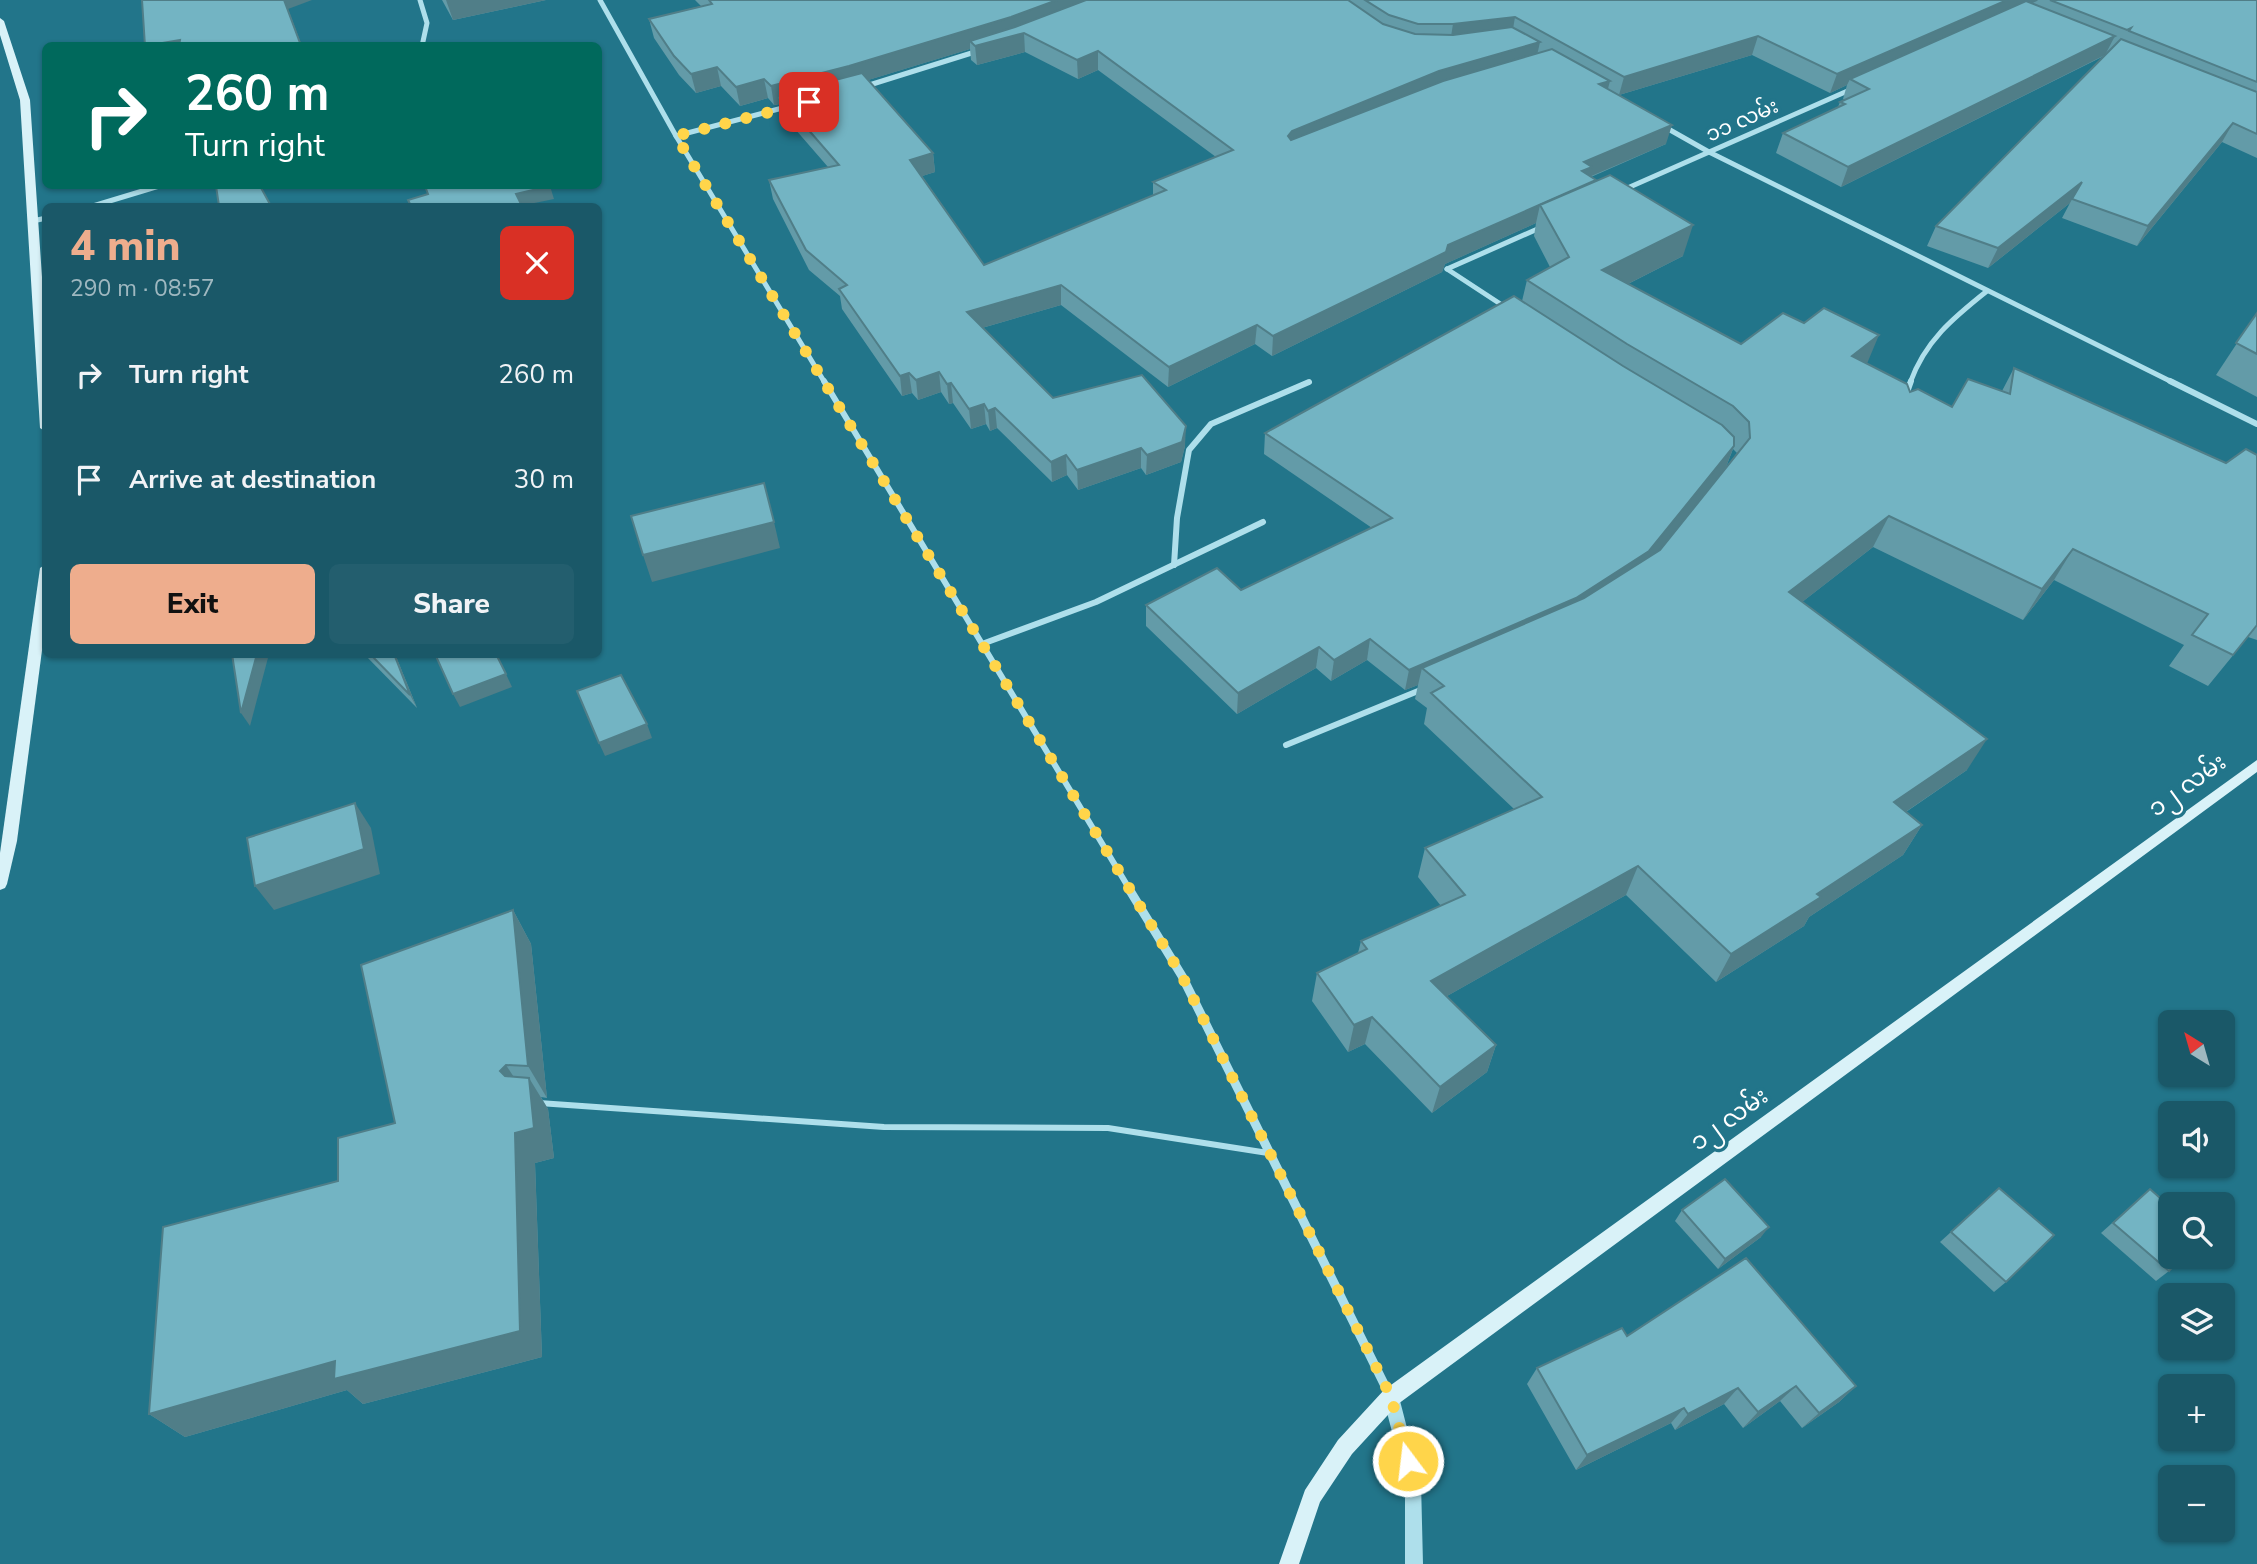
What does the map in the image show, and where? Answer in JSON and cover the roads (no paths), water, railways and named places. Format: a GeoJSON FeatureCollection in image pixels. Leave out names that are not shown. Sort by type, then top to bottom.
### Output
{"type":"FeatureCollection","features":[{"type":"Feature","properties":{"kind":"main road"},"geometry":{"type":"LineString","coordinates":[[0,21],[25,100],[42,365]]}},
{"type":"Feature","properties":{"kind":"main road"},"geometry":{"type":"LineString","coordinates":[[0,884],[10,841],[42,598]]}},
{"type":"Feature","properties":{"kind":"main road","name":"၁၂ လမ်း"},"geometry":{"type":"LineString","coordinates":[[1289,1564],[1312,1497],[1345,1447],[1391,1397],[2257,765]]}},
{"type":"Feature","properties":{"kind":"street"},"geometry":{"type":"LineString","coordinates":[[420,0],[427,18],[424,42]]}},
{"type":"Feature","properties":{"kind":"street"},"geometry":{"type":"LineString","coordinates":[[600,0],[676,136],[1182,976],[1391,1397],[1413,1482],[1414,1564]]}},
{"type":"Feature","properties":{"kind":"street"},"geometry":{"type":"LineString","coordinates":[[853,90],[989,48]]}},
{"type":"Feature","properties":{"kind":"street","name":"၁၁ လမ်း"},"geometry":{"type":"LineString","coordinates":[[1621,191],[1858,86]]}},
{"type":"Feature","properties":{"kind":"street"},"geometry":{"type":"LineString","coordinates":[[676,136],[803,103]]}},
{"type":"Feature","properties":{"kind":"street"},"geometry":{"type":"LineString","coordinates":[[1652,120],[1709,152],[2257,424]]}},
{"type":"Feature","properties":{"kind":"street"},"geometry":{"type":"LineString","coordinates":[[103,203],[149,189]]}},
{"type":"Feature","properties":{"kind":"street"},"geometry":{"type":"LineString","coordinates":[[33,221],[42,219]]}},
{"type":"Feature","properties":{"kind":"street"},"geometry":{"type":"LineString","coordinates":[[1513,312],[1447,270],[1546,225]]}},
{"type":"Feature","properties":{"kind":"street"},"geometry":{"type":"LineString","coordinates":[[1902,406],[1917,359],[1933,335],[1987,291]]}},
{"type":"Feature","properties":{"kind":"street"},"geometry":{"type":"LineString","coordinates":[[1174,565],[1177,518],[1188,450],[1211,424],[1309,382]]}},
{"type":"Feature","properties":{"kind":"street"},"geometry":{"type":"LineString","coordinates":[[982,644],[1096,602],[1263,522]]}},
{"type":"Feature","properties":{"kind":"street"},"geometry":{"type":"LineString","coordinates":[[1286,745],[1431,687]]}},
{"type":"Feature","properties":{"kind":"lane"},"geometry":{"type":"LineString","coordinates":[[526,1102],[884,1127],[1108,1128],[1268,1153]]}}]}
